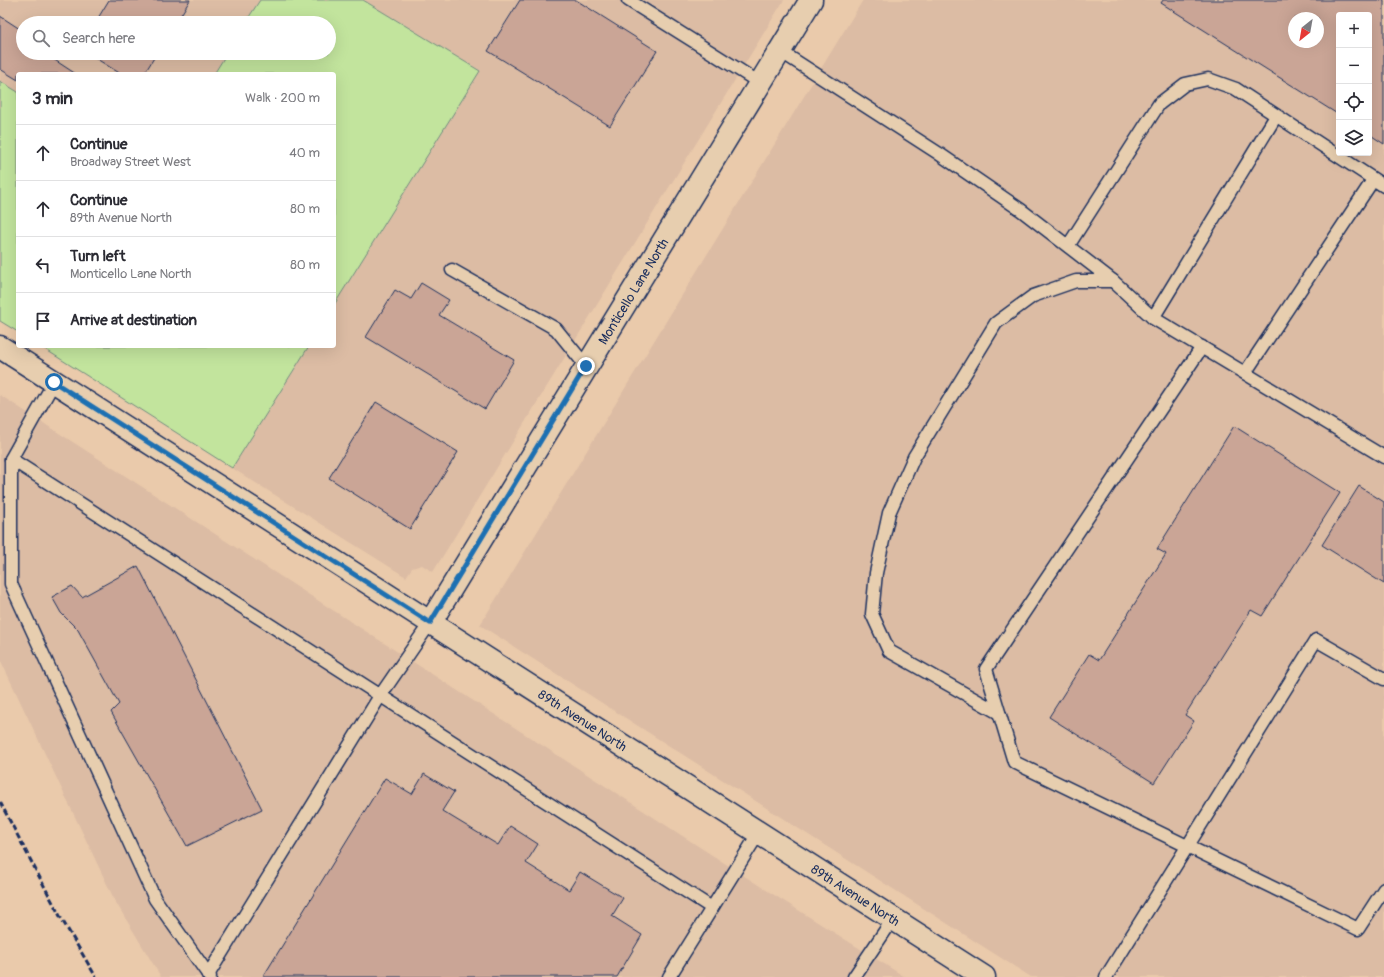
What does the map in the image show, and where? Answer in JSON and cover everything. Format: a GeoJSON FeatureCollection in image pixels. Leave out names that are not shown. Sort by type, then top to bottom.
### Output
{"type":"FeatureCollection","features":[{"type":"Feature","properties":{"kind":"street","name":"Monticello Lane North"},"geometry":{"type":"LineString","coordinates":[[430,623],[811,0]]}},
{"type":"Feature","properties":{"kind":"street","name":"89th Avenue North"},"geometry":{"type":"LineString","coordinates":[[0,346],[758,834],[984,977]]}},
{"type":"Feature","properties":{"kind":"lane"},"geometry":{"type":"LineString","coordinates":[[628,0],[760,83]]}},
{"type":"Feature","properties":{"kind":"lane"},"geometry":{"type":"LineString","coordinates":[[780,50],[938,153],[1021,210],[1113,281],[1153,318],[1384,457]]}},
{"type":"Feature","properties":{"kind":"lane"},"geometry":{"type":"LineString","coordinates":[[1068,246],[1159,104],[1185,84],[1208,79],[1236,89],[1384,186]]}},
{"type":"Feature","properties":{"kind":"lane"},"geometry":{"type":"LineString","coordinates":[[1153,318],[1276,116]]}},
{"type":"Feature","properties":{"kind":"lane"},"geometry":{"type":"LineString","coordinates":[[1245,373],[1374,180]]}},
{"type":"Feature","properties":{"kind":"lane"},"geometry":{"type":"LineString","coordinates":[[452,270],[556,329],[586,366]]}},
{"type":"Feature","properties":{"kind":"lane"},"geometry":{"type":"LineString","coordinates":[[999,713],[889,650],[872,614],[876,573],[889,513],[914,457],[996,322],[1033,296],[1076,282],[1113,281]]}},
{"type":"Feature","properties":{"kind":"lane"},"geometry":{"type":"LineString","coordinates":[[1202,347],[986,669],[1014,762],[1358,929],[1384,889]]}},
{"type":"Feature","properties":{"kind":"lane"},"geometry":{"type":"LineString","coordinates":[[54,382],[11,459],[10,584],[155,899],[209,976],[380,696],[430,623]]}},
{"type":"Feature","properties":{"kind":"lane"},"geometry":{"type":"LineString","coordinates":[[11,459],[712,908]]}},
{"type":"Feature","properties":{"kind":"lane"},"geometry":{"type":"LineString","coordinates":[[1106,977],[1316,640],[1384,679]]}},
{"type":"Feature","properties":{"kind":"lane"},"geometry":{"type":"LineString","coordinates":[[669,977],[758,834]]}},
{"type":"Feature","properties":{"kind":"lane"},"geometry":{"type":"LineString","coordinates":[[854,977],[893,919]]}},
{"type":"Feature","properties":{"kind":"shaded area"},"geometry":{"type":"Polygon","coordinates":[[[0,0],[260,0],[250,16],[16,16],[16,60],[223,60],[215,72],[16,72],[16,91],[0,81],[0,0]]]}},
{"type":"Feature","properties":{"kind":"shaded area"},"geometry":{"type":"Polygon","coordinates":[[[363,0],[784,0],[433,572],[422,565],[412,568],[406,577],[232,468],[308,348],[336,348],[336,302],[480,71],[363,0]]]}},
{"type":"Feature","properties":{"kind":"shaded area"},"geometry":{"type":"Polygon","coordinates":[[[863,0],[1384,0],[1384,977],[1031,977],[480,625],[863,0]]]}},
{"type":"Feature","properties":{"kind":"shaded area"},"geometry":{"type":"Polygon","coordinates":[[[0,395],[763,888],[905,977],[161,977],[115,901],[0,659],[0,395]]]}},
{"type":"Feature","properties":{"kind":"green space"},"geometry":{"type":"Polygon","coordinates":[[[260,0],[363,0],[480,71],[336,302],[336,72],[215,72],[223,60],[336,60],[336,16],[250,16],[260,0]]]}},
{"type":"Feature","properties":{"kind":"green space"},"geometry":{"type":"Polygon","coordinates":[[[0,81],[16,91],[16,331],[0,321],[0,81]]]}},
{"type":"Feature","properties":{"kind":"green space"},"geometry":{"type":"Polygon","coordinates":[[[43,348],[308,348],[232,468],[43,348]]]}},
{"type":"Feature","properties":{"kind":"building"},"geometry":{"type":"Polygon","coordinates":[[[109,0],[190,0],[180,16],[99,16],[109,0]]]}},
{"type":"Feature","properties":{"kind":"building"},"geometry":{"type":"Polygon","coordinates":[[[520,0],[576,0],[657,51],[610,126],[488,51],[520,0]]]}},
{"type":"Feature","properties":{"kind":"building"},"geometry":{"type":"Polygon","coordinates":[[[1163,0],[1384,0],[1384,144],[1372,136],[1372,12],[1336,12],[1336,113],[1161,3],[1163,0]]]}},
{"type":"Feature","properties":{"kind":"building"},"geometry":{"type":"Polygon","coordinates":[[[0,16],[16,26],[16,60],[55,60],[73,72],[16,72],[16,79],[0,69],[0,16]]]}},
{"type":"Feature","properties":{"kind":"building"},"geometry":{"type":"Polygon","coordinates":[[[98,60],[153,60],[145,72],[118,72],[98,60]]]}},
{"type":"Feature","properties":{"kind":"building"},"geometry":{"type":"Polygon","coordinates":[[[421,283],[449,300],[439,315],[514,360],[485,409],[366,337],[395,290],[411,299],[421,283]]]}},
{"type":"Feature","properties":{"kind":"building"},"geometry":{"type":"Polygon","coordinates":[[[376,402],[458,452],[410,529],[329,478],[376,402]]]}},
{"type":"Feature","properties":{"kind":"building"},"geometry":{"type":"Polygon","coordinates":[[[1234,426],[1340,493],[1262,616],[1251,610],[1185,715],[1194,721],[1154,783],[1049,717],[1089,654],[1099,660],[1166,554],[1157,549],[1234,426]]]}},
{"type":"Feature","properties":{"kind":"building"},"geometry":{"type":"Polygon","coordinates":[[[1359,486],[1384,502],[1384,584],[1322,545],[1359,486]]]}},
{"type":"Feature","properties":{"kind":"building"},"geometry":{"type":"Polygon","coordinates":[[[138,566],[262,809],[187,846],[111,712],[119,704],[78,630],[61,613],[52,597],[72,586],[82,597],[138,566]]]}},
{"type":"Feature","properties":{"kind":"building"},"geometry":{"type":"Polygon","coordinates":[[[424,774],[454,792],[442,811],[498,845],[510,826],[538,844],[526,863],[569,890],[580,872],[623,898],[612,916],[642,935],[617,977],[263,977],[385,778],[412,794],[424,774]]]}},
{"type":"Feature","properties":{"kind":"railway"},"geometry":{"type":"LineString","coordinates":[[0,802],[61,918],[96,977]]}},
{"type":"Feature","properties":{"kind":"route"},"geometry":{"type":"LineString","coordinates":[[54,382],[430,623],[586,366]]}}]}
